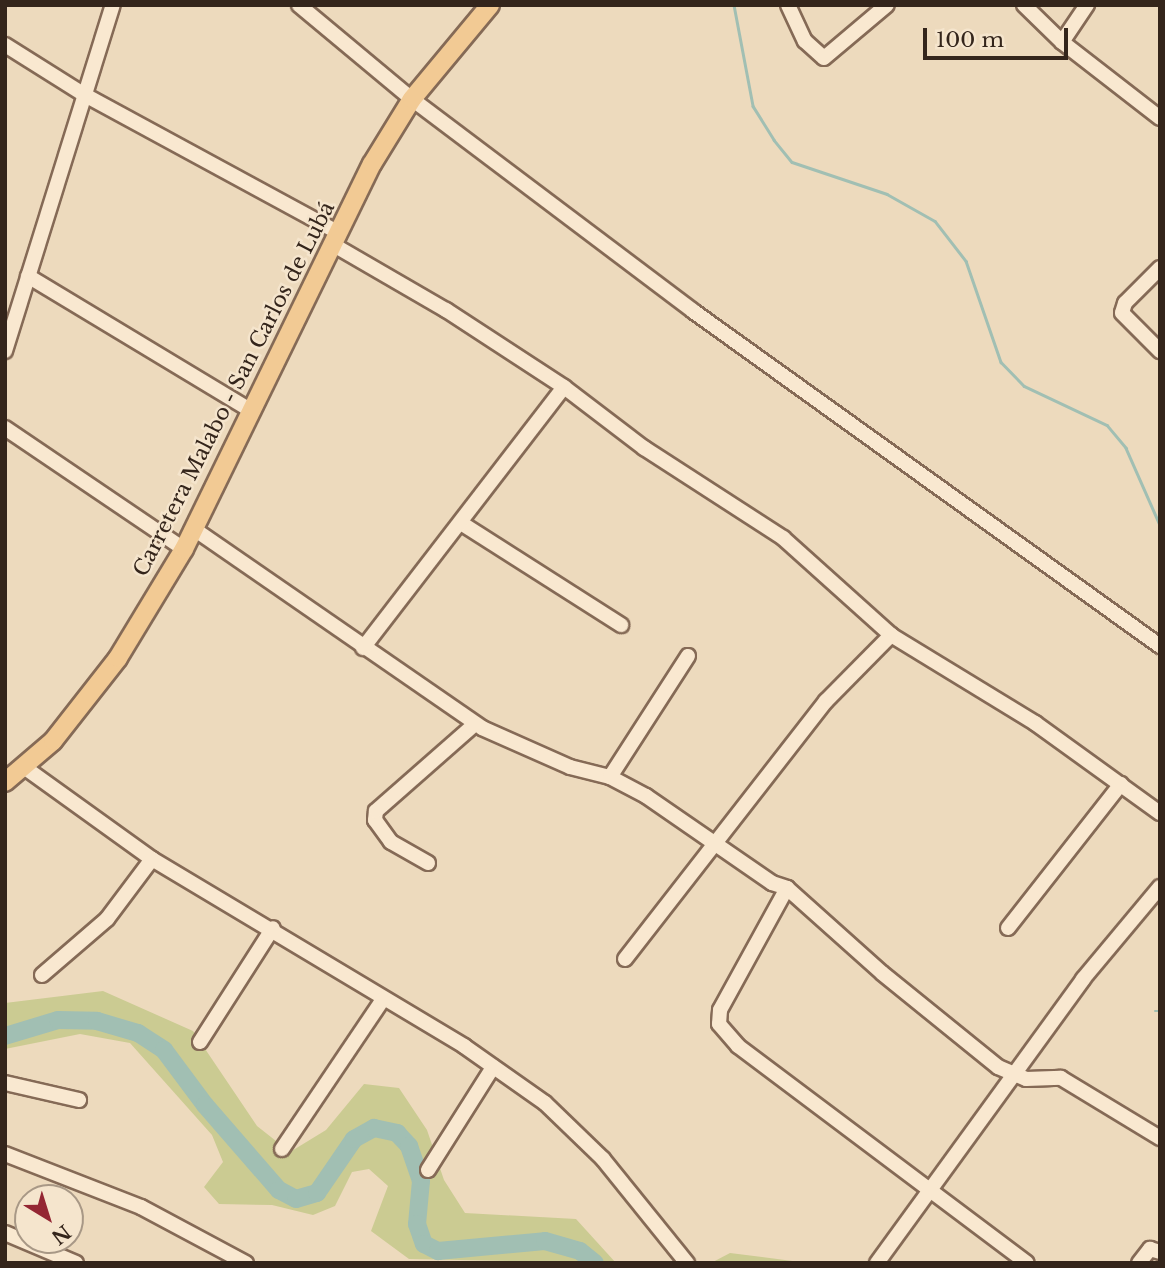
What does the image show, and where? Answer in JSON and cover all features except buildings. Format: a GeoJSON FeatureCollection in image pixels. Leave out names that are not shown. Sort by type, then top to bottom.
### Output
{"type":"FeatureCollection","features":[{"type":"Feature","properties":{"kind":"main road","name":"Carretera Malabo - San Carlos de Lubá"},"geometry":{"type":"LineString","coordinates":[[5,782],[24,767],[79,712],[118,658],[184,549],[372,163],[412,99],[490,5]]}},
{"type":"Feature","properties":{"kind":"street"},"geometry":{"type":"LineString","coordinates":[[5,351],[83,94],[113,5]]}},
{"type":"Feature","properties":{"kind":"street"},"geometry":{"type":"LineString","coordinates":[[299,5],[412,99],[693,311],[1160,646]]}},
{"type":"Feature","properties":{"kind":"street"},"geometry":{"type":"LineString","coordinates":[[788,5],[805,41],[824,58],[887,5]]}},
{"type":"Feature","properties":{"kind":"street"},"geometry":{"type":"LineString","coordinates":[[1024,5],[1062,42],[1160,118]]}},
{"type":"Feature","properties":{"kind":"street"},"geometry":{"type":"LineString","coordinates":[[1062,42],[1087,5]]}},
{"type":"Feature","properties":{"kind":"street"},"geometry":{"type":"LineString","coordinates":[[5,44],[83,94],[336,238],[564,387],[644,448],[783,538],[891,635],[1035,723],[1160,813]]}},
{"type":"Feature","properties":{"kind":"street"},"geometry":{"type":"LineString","coordinates":[[1160,268],[1125,303],[1122,313],[1160,351]]}},
{"type":"Feature","properties":{"kind":"street"},"geometry":{"type":"LineString","coordinates":[[28,276],[252,411]]}},
{"type":"Feature","properties":{"kind":"street"},"geometry":{"type":"LineString","coordinates":[[363,649],[564,387]]}},
{"type":"Feature","properties":{"kind":"street"},"geometry":{"type":"LineString","coordinates":[[5,428],[184,549]]}},
{"type":"Feature","properties":{"kind":"street"},"geometry":{"type":"LineString","coordinates":[[461,523],[621,625]]}},
{"type":"Feature","properties":{"kind":"street"},"geometry":{"type":"LineString","coordinates":[[194,529],[363,649],[475,724],[570,767],[610,777],[772,883],[787,888],[919,1004],[1013,1075],[1061,1078],[1160,1138]]}},
{"type":"Feature","properties":{"kind":"street"},"geometry":{"type":"LineString","coordinates":[[625,959],[717,845],[826,701],[891,635]]}},
{"type":"Feature","properties":{"kind":"street"},"geometry":{"type":"LineString","coordinates":[[610,777],[688,656]]}},
{"type":"Feature","properties":{"kind":"street"},"geometry":{"type":"LineString","coordinates":[[428,863],[391,842],[375,820],[376,811],[475,724]]}},
{"type":"Feature","properties":{"kind":"street"},"geometry":{"type":"LineString","coordinates":[[24,767],[152,859],[273,928],[494,1067],[579,1132],[687,1263]]}},
{"type":"Feature","properties":{"kind":"street"},"geometry":{"type":"LineString","coordinates":[[1008,928],[1121,784]]}},
{"type":"Feature","properties":{"kind":"street"},"geometry":{"type":"LineString","coordinates":[[42,975],[107,919],[152,859]]}},
{"type":"Feature","properties":{"kind":"street"},"geometry":{"type":"LineString","coordinates":[[877,1263],[1124,925],[1160,887]]}},
{"type":"Feature","properties":{"kind":"street"},"geometry":{"type":"LineString","coordinates":[[787,888],[720,1010],[719,1024],[738,1046],[1027,1263]]}},
{"type":"Feature","properties":{"kind":"street"},"geometry":{"type":"LineString","coordinates":[[200,1042],[273,928]]}},
{"type":"Feature","properties":{"kind":"street"},"geometry":{"type":"LineString","coordinates":[[282,1149],[383,999]]}},
{"type":"Feature","properties":{"kind":"street"},"geometry":{"type":"LineString","coordinates":[[428,1170],[494,1067]]}},
{"type":"Feature","properties":{"kind":"street"},"geometry":{"type":"LineString","coordinates":[[5,1083],[79,1100]]}},
{"type":"Feature","properties":{"kind":"street"},"geometry":{"type":"LineString","coordinates":[[5,1154],[141,1207],[246,1263]]}},
{"type":"Feature","properties":{"kind":"street"},"geometry":{"type":"LineString","coordinates":[[5,1233],[76,1263]]}},
{"type":"Feature","properties":{"kind":"street"},"geometry":{"type":"LineString","coordinates":[[1139,1263],[1150,1249],[1160,1252]]}},
{"type":"Feature","properties":{"kind":"green space"},"geometry":{"type":"Polygon","coordinates":[[[103,991],[193,1031],[257,1126],[290,1152],[326,1130],[364,1084],[399,1088],[427,1130],[444,1180],[465,1213],[576,1219],[616,1263],[409,1259],[371,1231],[388,1186],[369,1169],[352,1172],[335,1206],[313,1215],[272,1205],[219,1204],[204,1187],[223,1162],[212,1135],[130,1043],[80,1034],[5,1049],[5,1003],[103,991]]]}},
{"type":"Feature","properties":{"kind":"green space"},"geometry":{"type":"Polygon","coordinates":[[[730,1253],[800,1262],[802,1263],[711,1263],[730,1253]]]}},
{"type":"Feature","properties":{"kind":"waterway"},"geometry":{"type":"LineString","coordinates":[[734,5],[753,106],[774,140],[792,162],[887,194],[935,221],[966,261],[1001,362],[1024,386],[1107,425],[1126,448],[1160,525]]}},
{"type":"Feature","properties":{"kind":"waterway"},"geometry":{"type":"LineString","coordinates":[[1155,1011],[1160,1011]]}},
{"type":"Feature","properties":{"kind":"waterway"},"geometry":{"type":"LineString","coordinates":[[5,1036],[58,1020],[97,1021],[138,1033],[164,1050],[205,1105],[279,1190],[296,1199],[317,1193],[354,1139],[374,1128],[397,1133],[409,1146],[421,1181],[417,1224],[424,1244],[438,1251],[545,1241],[580,1251],[595,1263]]}}]}
